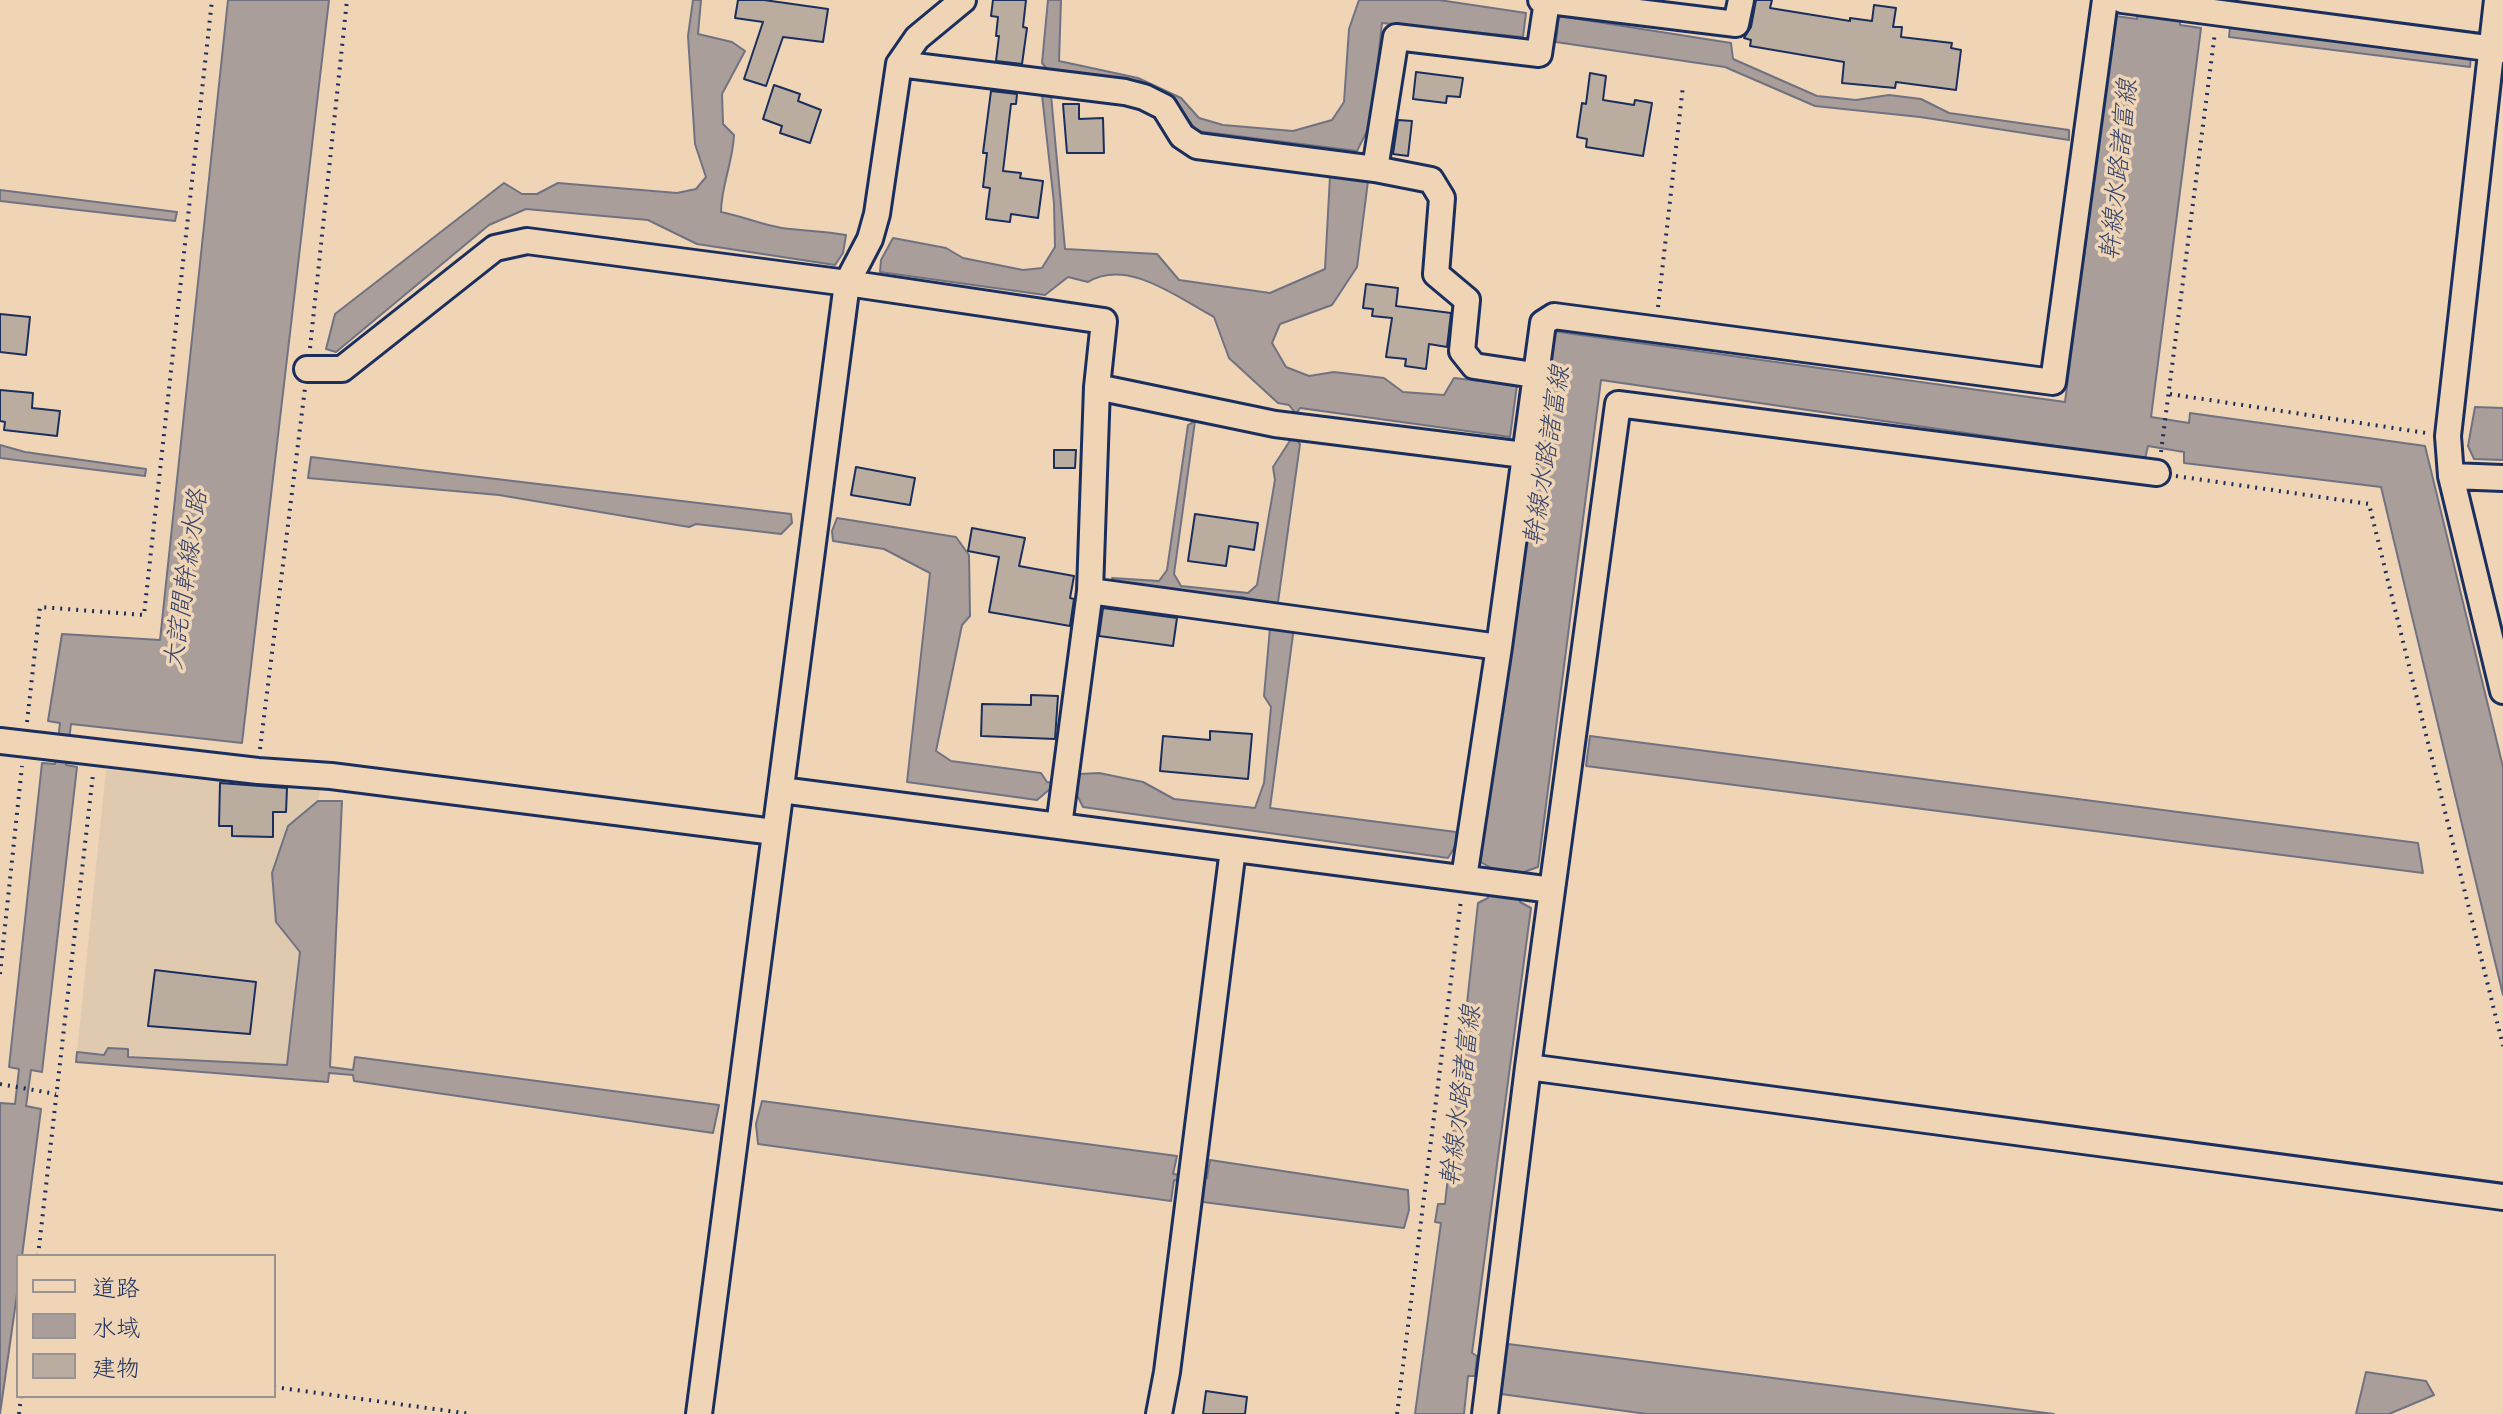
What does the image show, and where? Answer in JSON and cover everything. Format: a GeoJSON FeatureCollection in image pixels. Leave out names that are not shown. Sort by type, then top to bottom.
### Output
{"type":"FeatureCollection","features":[{"type":"Feature","properties":{"kind":"street"},"geometry":{"type":"LineString","coordinates":[[699,1414],[847,283],[870,239],[877,214],[899,64],[917,38],[963,0]]}},
{"type":"Feature","properties":{"kind":"street"},"geometry":{"type":"LineString","coordinates":[[1375,169],[1396,37],[1539,54],[1544,0],[1736,24],[1741,0]]}},
{"type":"Feature","properties":{"kind":"street"},"geometry":{"type":"LineString","coordinates":[[1474,879],[1499,647],[1543,323],[1554,316],[2053,382],[2105,0]]}},
{"type":"Feature","properties":{"kind":"street"},"geometry":{"type":"LineString","coordinates":[[2497,0],[2497,49],[2448,436],[2451,476],[2503,691]]}},
{"type":"Feature","properties":{"kind":"street"},"geometry":{"type":"LineString","coordinates":[[2128,1],[2187,8],[2219,6],[2497,49]]}},
{"type":"Feature","properties":{"kind":"street"},"geometry":{"type":"LineString","coordinates":[[899,64],[1125,92],[1164,107],[1182,136],[1197,146],[1375,169],[1431,180],[1442,198],[1436,274],[1467,300],[1462,351],[1474,366],[1534,375]]}},
{"type":"Feature","properties":{"kind":"street"},"geometry":{"type":"LineString","coordinates":[[307,369],[342,369],[495,248],[527,241],[1104,321],[1097,387],[1090,591],[1059,826]]}},
{"type":"Feature","properties":{"kind":"street"},"geometry":{"type":"LineString","coordinates":[[1097,387],[1275,424],[1524,455]]}},
{"type":"Feature","properties":{"kind":"street"},"geometry":{"type":"LineString","coordinates":[[1489,1413],[1528,1067],[1540,888],[1618,404],[2159,463]]}},
{"type":"Feature","properties":{"kind":"street"},"geometry":{"type":"LineString","coordinates":[[2451,476],[2503,478]]}},
{"type":"Feature","properties":{"kind":"street"},"geometry":{"type":"LineString","coordinates":[[1090,591],[1499,647]]}},
{"type":"Feature","properties":{"kind":"street"},"geometry":{"type":"LineString","coordinates":[[12,742],[258,771],[331,776],[774,832]]}},
{"type":"Feature","properties":{"kind":"street"},"geometry":{"type":"LineString","coordinates":[[781,790],[1540,888]]}},
{"type":"Feature","properties":{"kind":"street"},"geometry":{"type":"LineString","coordinates":[[1159,1414],[1167,1372],[1233,849]]}},
{"type":"Feature","properties":{"kind":"street"},"geometry":{"type":"LineString","coordinates":[[1528,1067],[2503,1197]]}},
{"type":"Feature","properties":{"kind":"path"},"geometry":{"type":"LineString","coordinates":[[0,974],[12,742],[40,607],[144,615],[212,0]]}},
{"type":"Feature","properties":{"kind":"path"},"geometry":{"type":"LineString","coordinates":[[2219,6],[2159,463],[2369,504],[2503,1046]]}},
{"type":"Feature","properties":{"kind":"path"},"geometry":{"type":"LineString","coordinates":[[1656,329],[1683,86]]}},
{"type":"Feature","properties":{"kind":"path"},"geometry":{"type":"LineString","coordinates":[[2170,394],[2448,436]]}},
{"type":"Feature","properties":{"kind":"path"},"geometry":{"type":"LineString","coordinates":[[38,1254],[56,1094],[74,750]]}},
{"type":"Feature","properties":{"kind":"path"},"geometry":{"type":"LineString","coordinates":[[1397,1414],[1474,879]]}},
{"type":"Feature","properties":{"kind":"path"},"geometry":{"type":"LineString","coordinates":[[0,1084],[56,1094]]}},
{"type":"Feature","properties":{"kind":"path"},"geometry":{"type":"LineString","coordinates":[[276,1387],[471,1414]]}},
{"type":"Feature","properties":{"kind":"shaded area"},"geometry":{"type":"Polygon","coordinates":[[[106,770],[322,783],[318,801],[288,826],[276,922],[300,952],[287,1066],[77,1052],[106,770]]]}},
{"type":"Feature","properties":{"kind":"water","name":"大詫間幹線水路"},"geometry":{"type":"Polygon","coordinates":[[[228,0],[329,0],[242,743],[71,724],[66,765],[77,767],[42,1072],[31,1070],[26,1106],[41,1109],[22,1254],[16,1254],[16,1301],[0,1414],[0,1103],[15,1104],[19,1069],[9,1067],[42,763],[55,764],[60,723],[48,721],[62,634],[160,640],[228,0]]]}},
{"type":"Feature","properties":{"kind":"water"},"geometry":{"type":"Polygon","coordinates":[[[693,0],[701,0],[698,34],[732,42],[745,51],[722,94],[723,124],[734,135],[721,212],[782,228],[846,235],[843,253],[835,265],[697,244],[648,220],[526,209],[489,225],[336,352],[326,349],[335,314],[504,183],[522,194],[537,194],[558,183],[677,193],[696,189],[706,177],[695,144],[688,36],[693,0]]]}},
{"type":"Feature","properties":{"kind":"water"},"geometry":{"type":"Polygon","coordinates":[[[1048,0],[1061,0],[1059,61],[1138,78],[1181,98],[1199,118],[1223,125],[1293,131],[1332,120],[1344,102],[1349,29],[1359,0],[1439,0],[1526,13],[1523,37],[1382,23],[1371,123],[1357,151],[1197,131],[1174,101],[1052,75],[1042,63],[1048,0]]]}},
{"type":"Feature","properties":{"kind":"water","name":"幹線水路諸富線"},"geometry":{"type":"Polygon","coordinates":[[[2140,0],[2181,0],[2180,25],[2201,28],[2151,417],[2189,423],[2190,413],[2425,446],[2503,767],[2503,995],[2381,487],[2184,463],[2184,452],[2148,446],[2145,459],[1601,380],[1538,867],[1524,872],[1520,902],[1531,908],[1472,1353],[1477,1356],[1475,1376],[1468,1376],[1464,1414],[1415,1414],[1441,1223],[1435,1222],[1438,1204],[1445,1204],[1478,903],[1488,898],[1493,869],[1477,860],[1552,331],[2065,402],[2115,16],[2137,19],[2140,0]]]}},
{"type":"Feature","properties":{"kind":"water"},"geometry":{"type":"Polygon","coordinates":[[[1559,16],[1731,43],[1733,59],[1817,96],[1856,100],[1889,95],[1921,99],[1949,113],[2069,130],[2069,140],[1920,117],[1815,106],[1725,67],[1556,42],[1559,16]]]}},
{"type":"Feature","properties":{"kind":"water"},"geometry":{"type":"Polygon","coordinates":[[[2230,27],[2471,56],[2470,67],[2229,37],[2230,27]]]}},
{"type":"Feature","properties":{"kind":"water"},"geometry":{"type":"Polygon","coordinates":[[[1042,95],[1051,95],[1065,249],[1157,254],[1179,280],[1270,293],[1325,269],[1330,176],[1345,178],[1350,175],[1350,179],[1368,181],[1357,267],[1332,305],[1280,324],[1272,343],[1286,367],[1309,376],[1334,372],[1384,378],[1403,392],[1444,395],[1454,378],[1517,385],[1510,437],[1300,408],[1296,414],[1289,405],[1278,403],[1229,358],[1214,317],[1169,291],[1136,278],[1103,276],[1088,282],[1068,277],[1045,295],[880,272],[881,260],[893,238],[946,248],[963,258],[1023,270],[1042,268],[1055,247],[1054,203],[1042,95]]]}},
{"type":"Feature","properties":{"kind":"water"},"geometry":{"type":"Polygon","coordinates":[[[0,190],[177,212],[175,221],[0,201],[0,190]]]}},
{"type":"Feature","properties":{"kind":"water"},"geometry":{"type":"Polygon","coordinates":[[[2475,407],[2503,408],[2503,460],[2474,459],[2468,446],[2475,407]]]}},
{"type":"Feature","properties":{"kind":"water"},"geometry":{"type":"Polygon","coordinates":[[[1195,421],[1174,574],[1181,586],[1248,593],[1257,585],[1275,480],[1273,467],[1293,436],[1300,444],[1278,602],[1270,608],[1243,597],[1116,584],[1112,578],[1159,581],[1167,570],[1188,425],[1195,421]]]}},
{"type":"Feature","properties":{"kind":"water"},"geometry":{"type":"Polygon","coordinates":[[[0,445],[25,452],[146,469],[145,476],[0,458],[0,445]]]}},
{"type":"Feature","properties":{"kind":"water"},"geometry":{"type":"Polygon","coordinates":[[[311,457],[791,514],[792,523],[781,534],[696,524],[689,527],[499,495],[308,478],[311,457]]]}},
{"type":"Feature","properties":{"kind":"water"},"geometry":{"type":"Polygon","coordinates":[[[837,518],[956,537],[969,555],[970,616],[962,625],[936,751],[951,761],[1041,773],[1047,782],[1076,788],[1080,774],[1099,773],[1143,782],[1174,799],[1255,808],[1264,783],[1271,707],[1264,696],[1270,628],[1276,623],[1294,627],[1270,808],[1456,832],[1456,845],[1448,858],[1083,807],[1076,793],[1050,789],[1037,800],[907,782],[930,573],[884,549],[833,541],[832,531],[837,518]]]}},
{"type":"Feature","properties":{"kind":"water"},"geometry":{"type":"Polygon","coordinates":[[[1590,736],[2418,843],[2423,873],[1586,766],[1590,736]]]}},
{"type":"Feature","properties":{"kind":"water"},"geometry":{"type":"Polygon","coordinates":[[[318,801],[342,801],[330,1067],[353,1070],[355,1057],[719,1105],[713,1133],[354,1081],[353,1075],[329,1073],[328,1082],[76,1062],[77,1052],[104,1055],[108,1048],[128,1049],[128,1057],[287,1065],[300,952],[276,922],[272,873],[288,826],[318,801]]]}},
{"type":"Feature","properties":{"kind":"water"},"geometry":{"type":"Polygon","coordinates":[[[762,1101],[1177,1156],[1173,1174],[1207,1178],[1210,1160],[1408,1190],[1409,1210],[1404,1228],[1203,1202],[1204,1185],[1174,1180],[1171,1201],[758,1144],[756,1124],[762,1101]]]}},
{"type":"Feature","properties":{"kind":"water"},"geometry":{"type":"Polygon","coordinates":[[[1508,1344],[2054,1414],[1647,1414],[1501,1394],[1508,1344]]]}},
{"type":"Feature","properties":{"kind":"water"},"geometry":{"type":"Polygon","coordinates":[[[2366,1372],[2426,1381],[2434,1395],[2389,1414],[2356,1414],[2366,1372]]]}},
{"type":"Feature","properties":{"kind":"building"},"geometry":{"type":"Polygon","coordinates":[[[738,0],[764,0],[828,9],[823,42],[783,37],[766,86],[744,79],[763,22],[735,18],[738,0]]]}},
{"type":"Feature","properties":{"kind":"building"},"geometry":{"type":"Polygon","coordinates":[[[993,0],[1026,0],[1023,27],[1027,28],[1022,64],[996,61],[999,36],[996,36],[998,17],[991,16],[993,0]]]}},
{"type":"Feature","properties":{"kind":"building"},"geometry":{"type":"Polygon","coordinates":[[[1756,0],[1772,0],[1770,8],[1850,21],[1850,18],[1872,21],[1874,5],[1896,8],[1893,27],[1902,27],[1901,37],[1952,43],[1951,48],[1961,50],[1956,90],[1896,82],[1895,88],[1842,83],[1844,62],[1750,46],[1751,40],[1744,38],[1751,27],[1756,0]]]}},
{"type":"Feature","properties":{"kind":"building"},"geometry":{"type":"Polygon","coordinates":[[[1416,72],[1463,78],[1460,97],[1447,96],[1446,103],[1413,99],[1416,72]]]}},
{"type":"Feature","properties":{"kind":"building"},"geometry":{"type":"Polygon","coordinates":[[[1590,73],[1606,76],[1603,100],[1634,105],[1635,100],[1652,103],[1643,156],[1586,147],[1587,139],[1577,137],[1590,73]]]}},
{"type":"Feature","properties":{"kind":"building"},"geometry":{"type":"Polygon","coordinates":[[[774,85],[800,94],[798,101],[821,110],[810,143],[780,133],[782,126],[763,119],[774,85]]]}},
{"type":"Feature","properties":{"kind":"building"},"geometry":{"type":"Polygon","coordinates":[[[991,91],[1017,94],[1016,104],[1011,104],[1003,171],[1021,173],[1020,178],[1043,181],[1038,218],[1011,214],[1010,222],[986,219],[990,188],[983,187],[987,153],[983,153],[991,91]]]}},
{"type":"Feature","properties":{"kind":"building"},"geometry":{"type":"Polygon","coordinates":[[[1063,104],[1079,104],[1079,119],[1103,118],[1104,153],[1067,153],[1063,104]]]}},
{"type":"Feature","properties":{"kind":"building"},"geometry":{"type":"Polygon","coordinates":[[[1398,120],[1412,121],[1408,156],[1393,154],[1398,120]]]}},
{"type":"Feature","properties":{"kind":"building"},"geometry":{"type":"Polygon","coordinates":[[[1366,284],[1398,288],[1396,306],[1451,313],[1447,347],[1429,344],[1426,369],[1405,366],[1406,359],[1386,357],[1392,318],[1372,316],[1373,309],[1363,308],[1366,284]]]}},
{"type":"Feature","properties":{"kind":"building"},"geometry":{"type":"Polygon","coordinates":[[[0,314],[30,317],[26,355],[0,352],[0,314]]]}},
{"type":"Feature","properties":{"kind":"building"},"geometry":{"type":"Polygon","coordinates":[[[0,390],[33,393],[32,408],[60,411],[57,436],[4,430],[5,422],[0,421],[0,390]]]}},
{"type":"Feature","properties":{"kind":"building"},"geometry":{"type":"Polygon","coordinates":[[[1054,450],[1076,450],[1075,468],[1054,468],[1054,450]]]}},
{"type":"Feature","properties":{"kind":"building"},"geometry":{"type":"Polygon","coordinates":[[[856,467],[915,478],[910,505],[851,495],[856,467]]]}},
{"type":"Feature","properties":{"kind":"building"},"geometry":{"type":"Polygon","coordinates":[[[1195,514],[1258,523],[1254,550],[1229,546],[1226,566],[1188,561],[1195,514]]]}},
{"type":"Feature","properties":{"kind":"building"},"geometry":{"type":"Polygon","coordinates":[[[972,528],[1025,538],[1019,566],[1074,576],[1070,626],[989,612],[999,557],[968,551],[972,528]]]}},
{"type":"Feature","properties":{"kind":"building"},"geometry":{"type":"Polygon","coordinates":[[[1103,608],[1177,618],[1173,646],[1099,636],[1103,608]]]}},
{"type":"Feature","properties":{"kind":"building"},"geometry":{"type":"Polygon","coordinates":[[[1031,695],[1058,696],[1055,739],[981,736],[982,704],[1031,705],[1031,695]]]}},
{"type":"Feature","properties":{"kind":"building"},"geometry":{"type":"Polygon","coordinates":[[[1210,731],[1252,734],[1248,779],[1160,771],[1163,736],[1210,740],[1210,731]]]}},
{"type":"Feature","properties":{"kind":"building"},"geometry":{"type":"Polygon","coordinates":[[[220,783],[287,788],[286,812],[273,812],[273,837],[232,836],[232,826],[219,826],[220,783]]]}},
{"type":"Feature","properties":{"kind":"building"},"geometry":{"type":"Polygon","coordinates":[[[155,970],[256,982],[250,1034],[148,1026],[155,970]]]}},
{"type":"Feature","properties":{"kind":"building"},"geometry":{"type":"Polygon","coordinates":[[[1206,1391],[1247,1397],[1245,1414],[1203,1414],[1206,1391]]]}}]}
